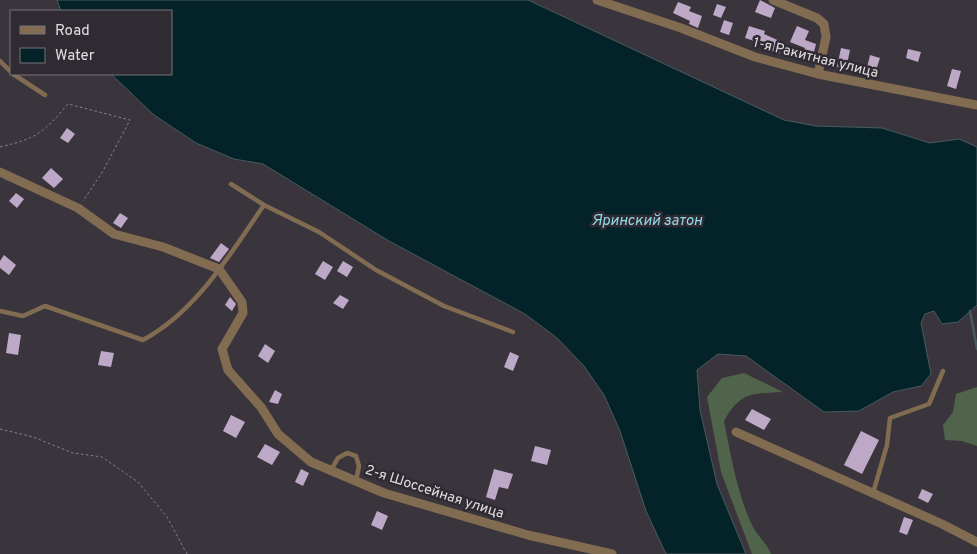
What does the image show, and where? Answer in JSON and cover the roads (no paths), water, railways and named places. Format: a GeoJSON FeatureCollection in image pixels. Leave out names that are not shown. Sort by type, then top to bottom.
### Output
{"type":"FeatureCollection","features":[{"type":"Feature","properties":{"kind":"street","name":"1-я Ракитная улица"},"geometry":{"type":"LineString","coordinates":[[597,0],[680,28],[754,57],[818,74],[977,106]]}},
{"type":"Feature","properties":{"kind":"street"},"geometry":{"type":"LineString","coordinates":[[773,0],[817,18],[824,24],[826,37],[818,74]]}},
{"type":"Feature","properties":{"kind":"street"},"geometry":{"type":"LineString","coordinates":[[0,172],[78,208],[114,234],[164,248],[219,269]]}},
{"type":"Feature","properties":{"kind":"street","name":"2-я Шоссейная улица"},"geometry":{"type":"LineString","coordinates":[[219,269],[242,302],[243,312],[222,349],[228,370],[261,407],[278,434],[311,462],[384,493],[528,535],[612,554]]}},
{"type":"Feature","properties":{"kind":"street"},"geometry":{"type":"LineString","coordinates":[[736,432],[942,524],[977,542]]}},
{"type":"Feature","properties":{"kind":"lane"},"geometry":{"type":"LineString","coordinates":[[0,61],[10,71]]}},
{"type":"Feature","properties":{"kind":"lane"},"geometry":{"type":"LineString","coordinates":[[15,75],[45,95]]}},
{"type":"Feature","properties":{"kind":"lane"},"geometry":{"type":"LineString","coordinates":[[231,184],[264,205],[320,232],[376,270],[444,306],[513,332]]}},
{"type":"Feature","properties":{"kind":"lane"},"geometry":{"type":"LineString","coordinates":[[0,311],[23,316],[45,306],[143,340],[177,318],[219,269],[264,205]]}},
{"type":"Feature","properties":{"kind":"lane"},"geometry":{"type":"LineString","coordinates":[[873,493],[887,445],[890,418],[929,404],[943,371]]}},
{"type":"Feature","properties":{"kind":"lane"},"geometry":{"type":"LineString","coordinates":[[331,470],[338,458],[347,453],[356,456],[359,466],[356,481]]}},
{"type":"Feature","properties":{"kind":"water","name":"Яринский затон"},"geometry":{"type":"Polygon","coordinates":[[[57,0],[528,0],[784,120],[816,126],[882,128],[930,143],[959,139],[977,147],[977,305],[958,322],[942,324],[934,311],[925,314],[921,323],[931,374],[921,386],[893,392],[859,411],[824,412],[746,356],[718,354],[697,370],[700,410],[717,484],[746,554],[666,554],[646,511],[620,431],[604,395],[584,366],[557,338],[525,314],[389,241],[263,164],[234,159],[196,143],[154,115],[112,75],[172,75],[172,10],[61,10],[57,0]]]}},
{"type":"Feature","properties":{"kind":"waterway"},"geometry":{"type":"LineString","coordinates":[[970,311],[977,349]]}}]}
